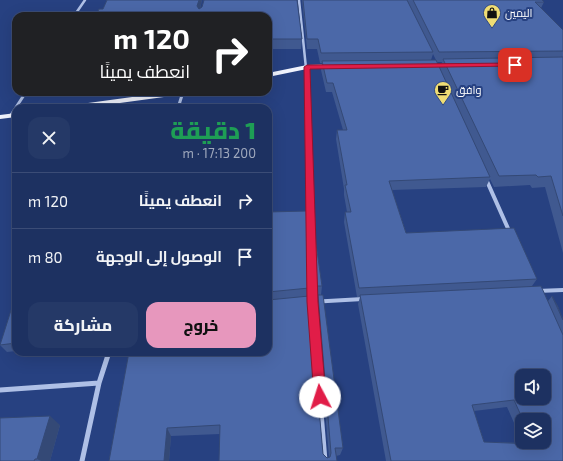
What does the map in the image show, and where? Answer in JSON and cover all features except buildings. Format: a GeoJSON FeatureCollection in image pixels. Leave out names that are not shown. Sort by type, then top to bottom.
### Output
{"type":"FeatureCollection","features":[{"type":"Feature","properties":{"kind":"main road"},"geometry":{"type":"LineString","coordinates":[[272,74],[307,67],[345,66]]}},
{"type":"Feature","properties":{"kind":"main road"},"geometry":{"type":"LineString","coordinates":[[96,104],[154,96]]}},
{"type":"Feature","properties":{"kind":"main road"},"geometry":{"type":"LineString","coordinates":[[0,117],[12,115]]}},
{"type":"Feature","properties":{"kind":"street"},"geometry":{"type":"LineString","coordinates":[[77,12],[85,0]]}},
{"type":"Feature","properties":{"kind":"street"},"geometry":{"type":"LineString","coordinates":[[299,0],[307,67],[312,302],[325,461]]}},
{"type":"Feature","properties":{"kind":"street"},"geometry":{"type":"LineString","coordinates":[[483,174],[512,240]]}},
{"type":"Feature","properties":{"kind":"street"},"geometry":{"type":"LineString","coordinates":[[538,297],[535,291],[563,290]]}},
{"type":"Feature","properties":{"kind":"street"},"geometry":{"type":"LineString","coordinates":[[305,303],[368,299]]}},
{"type":"Feature","properties":{"kind":"street"},"geometry":{"type":"LineString","coordinates":[[82,461],[99,383],[108,356]]}},
{"type":"Feature","properties":{"kind":"street"},"geometry":{"type":"LineString","coordinates":[[0,390],[99,383]]}},
{"type":"Feature","properties":{"kind":"place","name":"اليمين"},"geometry":{"type":"Point","coordinates":[492,28]}},
{"type":"Feature","properties":{"kind":"place","name":"وافق"},"geometry":{"type":"Point","coordinates":[443,105]}},
{"type":"Feature","properties":{"kind":"route"},"geometry":{"type":"LineString","coordinates":[[320,397],[312,302],[307,67],[515,65]]}}]}
